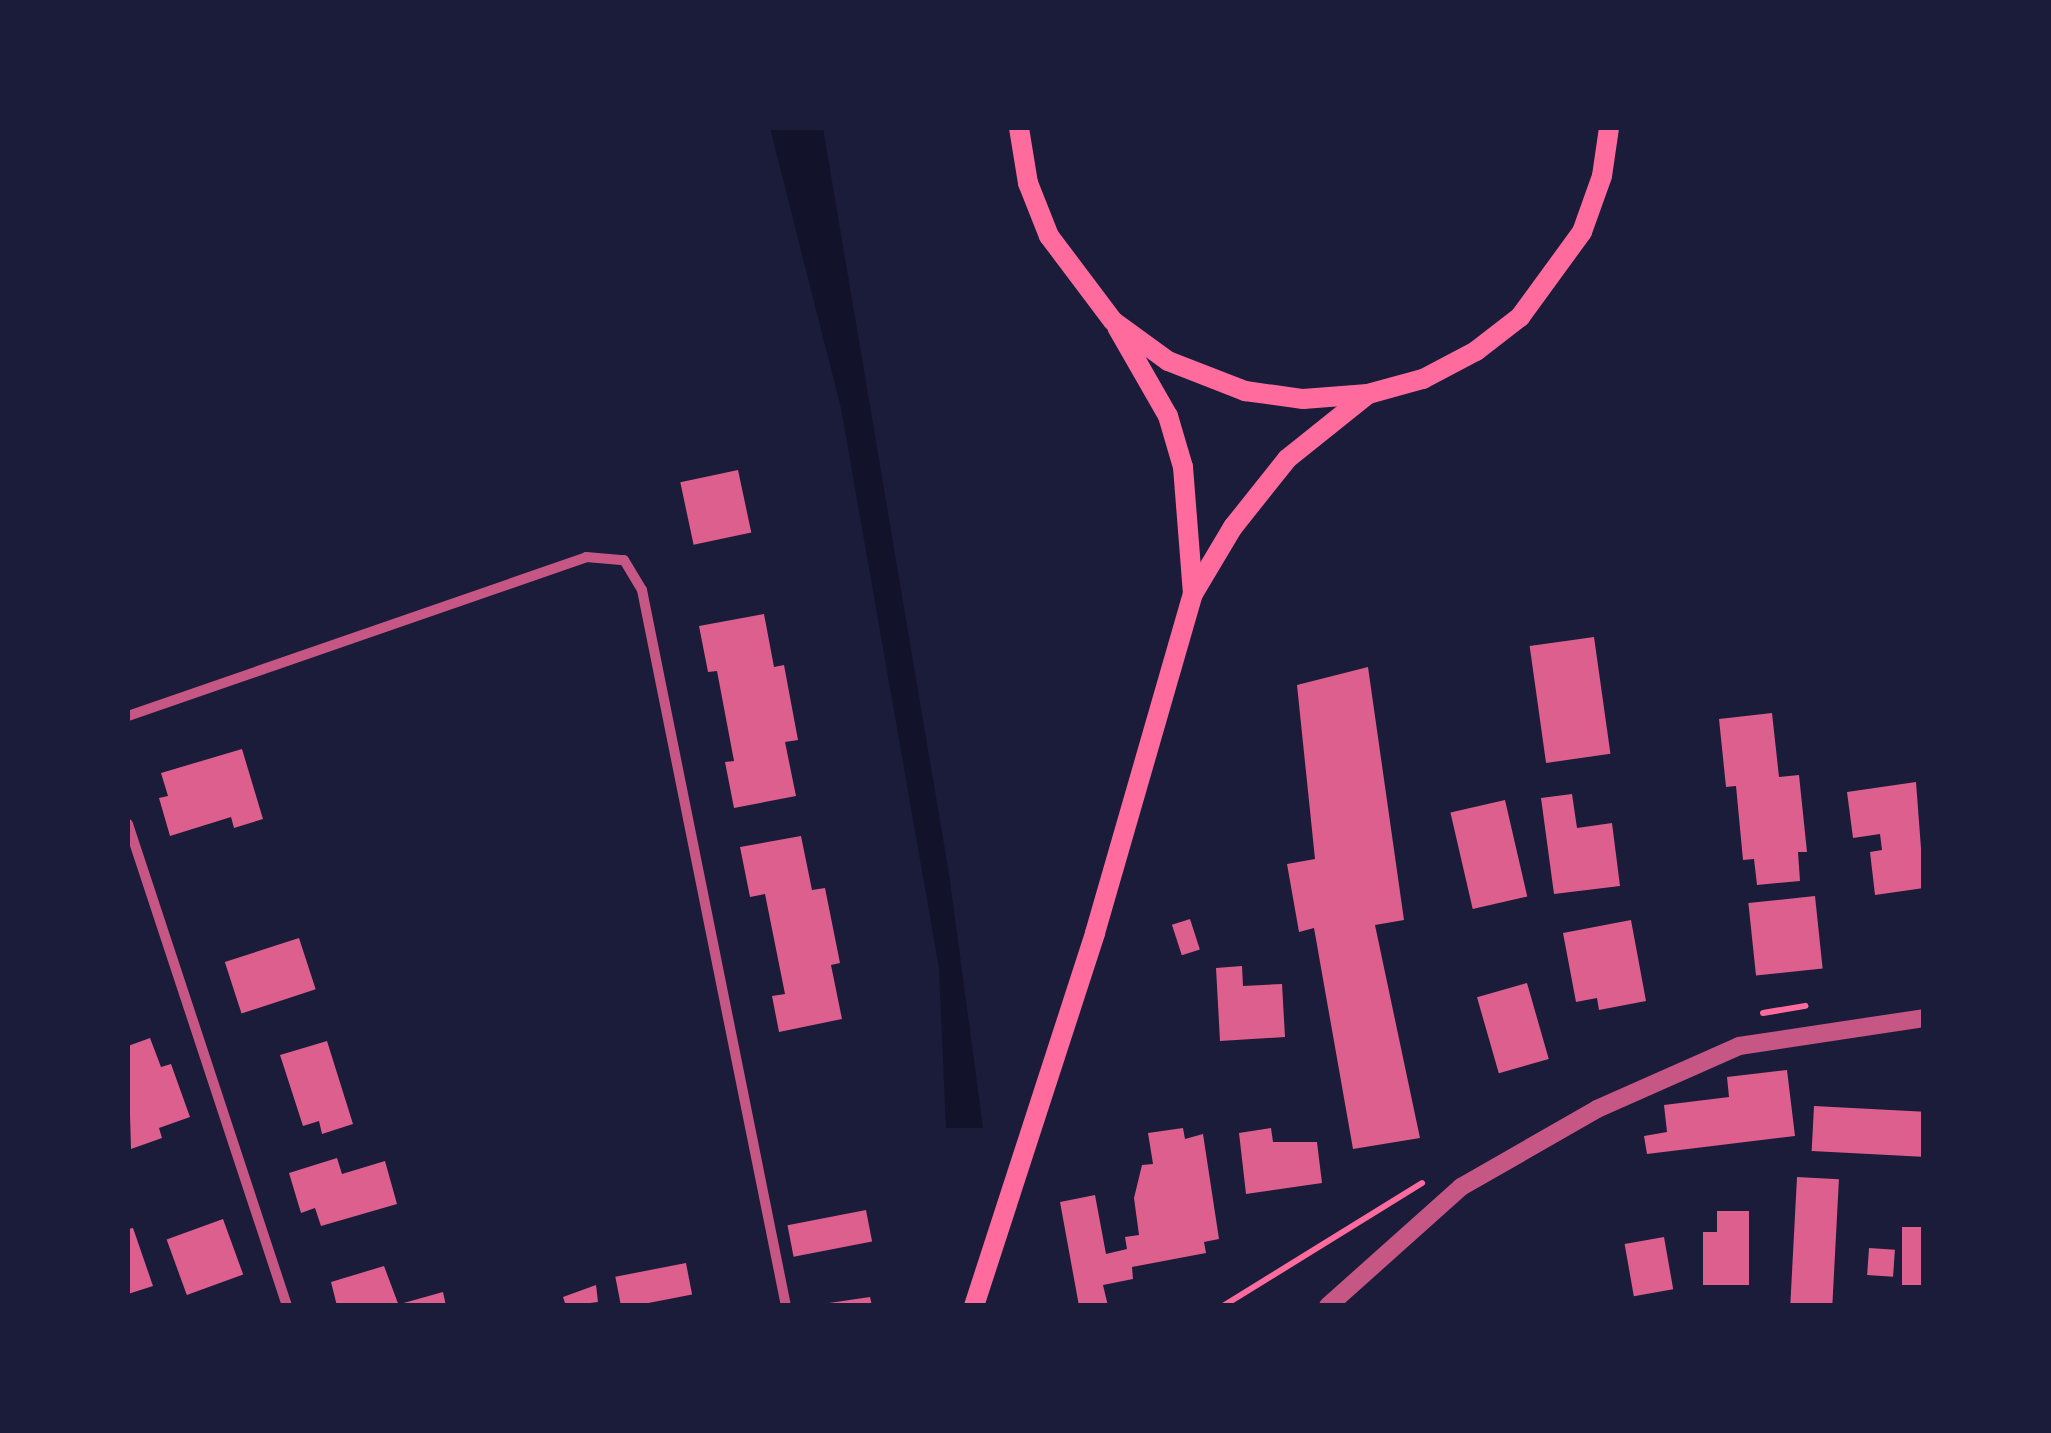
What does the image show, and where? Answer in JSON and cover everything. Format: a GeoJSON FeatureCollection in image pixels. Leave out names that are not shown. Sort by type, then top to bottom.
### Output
{"type":"FeatureCollection","features":[{"type":"Feature","properties":{"kind":"main road"},"geometry":{"type":"LineString","coordinates":[[1019,128],[1028,182],[1049,236],[1113,321],[1168,416],[1182,467],[1193,594]]}},
{"type":"Feature","properties":{"kind":"main road"},"geometry":{"type":"LineString","coordinates":[[1113,321],[1168,361],[1245,391],[1304,399],[1368,394],[1423,378],[1476,352],[1520,317],[1582,232],[1602,176],[1609,128]]}},
{"type":"Feature","properties":{"kind":"main road"},"geometry":{"type":"LineString","coordinates":[[974,1306],[1095,933],[1193,594],[1233,527],[1287,459],[1368,394]]}},
{"type":"Feature","properties":{"kind":"main road"},"geometry":{"type":"LineString","coordinates":[[984,1276],[984,1306]]}},
{"type":"Feature","properties":{"kind":"street"},"geometry":{"type":"LineString","coordinates":[[128,716],[586,557],[624,560],[642,590],[786,1306]]}},
{"type":"Feature","properties":{"kind":"street"},"geometry":{"type":"LineString","coordinates":[[128,824],[288,1306]]}},
{"type":"Feature","properties":{"kind":"street"},"geometry":{"type":"LineString","coordinates":[[1328,1306],[1461,1186],[1597,1109],[1739,1046],[1924,1018]]}},
{"type":"Feature","properties":{"kind":"shaded area"},"geometry":{"type":"Polygon","coordinates":[[[770,128],[823,128],[949,874],[983,1128],[946,1128],[939,968],[841,408],[770,128]]]}},
{"type":"Feature","properties":{"kind":"building"},"geometry":{"type":"Polygon","coordinates":[[[738,470],[751,533],[694,545],[680,482],[738,470]]]}},
{"type":"Feature","properties":{"kind":"building"},"geometry":{"type":"Polygon","coordinates":[[[764,614],[774,667],[784,665],[798,740],[785,742],[796,796],[734,808],[725,762],[734,761],[717,671],[708,672],[699,626],[764,614]]]}},
{"type":"Feature","properties":{"kind":"building"},"geometry":{"type":"Polygon","coordinates":[[[1594,637],[1610,754],[1546,763],[1530,646],[1594,637]]]}},
{"type":"Feature","properties":{"kind":"building"},"geometry":{"type":"Polygon","coordinates":[[[1368,667],[1404,920],[1375,925],[1420,1138],[1353,1149],[1314,928],[1299,932],[1287,864],[1315,859],[1297,685],[1368,667]]]}},
{"type":"Feature","properties":{"kind":"building"},"geometry":{"type":"Polygon","coordinates":[[[1772,713],[1779,777],[1799,775],[1807,852],[1798,852],[1800,881],[1757,885],[1754,859],[1743,860],[1736,786],[1726,787],[1719,719],[1772,713]]]}},
{"type":"Feature","properties":{"kind":"building"},"geometry":{"type":"Polygon","coordinates":[[[242,749],[263,819],[234,828],[231,817],[170,836],[159,798],[168,796],[161,773],[242,749]]]}},
{"type":"Feature","properties":{"kind":"building"},"geometry":{"type":"Polygon","coordinates":[[[1916,782],[1924,888],[1875,895],[1870,852],[1882,850],[1880,834],[1853,838],[1847,792],[1916,782]]]}},
{"type":"Feature","properties":{"kind":"building"},"geometry":{"type":"Polygon","coordinates":[[[1572,794],[1577,828],[1612,823],[1620,886],[1554,894],[1541,798],[1572,794]]]}},
{"type":"Feature","properties":{"kind":"building"},"geometry":{"type":"Polygon","coordinates":[[[1505,800],[1527,896],[1473,909],[1450,813],[1505,800]]]}},
{"type":"Feature","properties":{"kind":"building"},"geometry":{"type":"Polygon","coordinates":[[[801,836],[812,890],[825,888],[840,963],[831,965],[842,1019],[779,1032],[772,996],[785,994],[765,894],[750,897],[740,847],[801,836]]]}},
{"type":"Feature","properties":{"kind":"building"},"geometry":{"type":"Polygon","coordinates":[[[1815,896],[1823,969],[1756,976],[1748,903],[1815,896]]]}},
{"type":"Feature","properties":{"kind":"building"},"geometry":{"type":"Polygon","coordinates":[[[1190,919],[1200,949],[1182,955],[1172,925],[1190,919]]]}},
{"type":"Feature","properties":{"kind":"building"},"geometry":{"type":"Polygon","coordinates":[[[1631,920],[1646,1001],[1599,1010],[1597,998],[1576,1002],[1563,933],[1631,920]]]}},
{"type":"Feature","properties":{"kind":"building"},"geometry":{"type":"Polygon","coordinates":[[[299,938],[316,989],[242,1013],[225,962],[299,938]]]}},
{"type":"Feature","properties":{"kind":"building"},"geometry":{"type":"Polygon","coordinates":[[[1242,966],[1243,986],[1282,984],[1285,1037],[1220,1041],[1216,968],[1242,966]]]}},
{"type":"Feature","properties":{"kind":"building"},"geometry":{"type":"Polygon","coordinates":[[[1527,983],[1549,1059],[1499,1073],[1477,997],[1527,983]]]}},
{"type":"Feature","properties":{"kind":"building"},"geometry":{"type":"Polygon","coordinates":[[[150,1038],[161,1067],[171,1064],[190,1117],[159,1128],[162,1138],[131,1149],[128,1046],[150,1038]]]}},
{"type":"Feature","properties":{"kind":"building"},"geometry":{"type":"Polygon","coordinates":[[[327,1041],[353,1124],[322,1134],[319,1121],[303,1126],[280,1055],[327,1041]]]}},
{"type":"Feature","properties":{"kind":"building"},"geometry":{"type":"Polygon","coordinates":[[[1787,1070],[1795,1136],[1647,1154],[1644,1136],[1667,1132],[1664,1105],[1729,1097],[1727,1077],[1787,1070]]]}},
{"type":"Feature","properties":{"kind":"building"},"geometry":{"type":"Polygon","coordinates":[[[1814,1106],[1924,1112],[1921,1157],[1812,1151],[1814,1106]]]}},
{"type":"Feature","properties":{"kind":"building"},"geometry":{"type":"Polygon","coordinates":[[[1183,1128],[1185,1139],[1203,1134],[1219,1239],[1204,1242],[1206,1253],[1132,1267],[1133,1279],[1103,1285],[1108,1306],[1079,1306],[1060,1202],[1095,1195],[1106,1254],[1127,1249],[1125,1237],[1139,1235],[1134,1198],[1142,1165],[1153,1164],[1148,1133],[1183,1128]]]}},
{"type":"Feature","properties":{"kind":"building"},"geometry":{"type":"Polygon","coordinates":[[[1271,1128],[1273,1142],[1317,1142],[1322,1183],[1246,1194],[1239,1133],[1271,1128]]]}},
{"type":"Feature","properties":{"kind":"building"},"geometry":{"type":"Polygon","coordinates":[[[337,1158],[342,1174],[385,1161],[397,1204],[321,1226],[315,1208],[301,1213],[289,1173],[337,1158]]]}},
{"type":"Feature","properties":{"kind":"building"},"geometry":{"type":"Polygon","coordinates":[[[1797,1177],[1839,1179],[1832,1306],[1790,1306],[1797,1177]]]}},
{"type":"Feature","properties":{"kind":"building"},"geometry":{"type":"Polygon","coordinates":[[[866,1210],[872,1241],[794,1257],[787,1225],[866,1210]]]}},
{"type":"Feature","properties":{"kind":"building"},"geometry":{"type":"Polygon","coordinates":[[[1717,1211],[1749,1211],[1749,1285],[1703,1285],[1703,1232],[1717,1232],[1717,1211]]]}},
{"type":"Feature","properties":{"kind":"building"},"geometry":{"type":"Polygon","coordinates":[[[223,1219],[243,1274],[187,1295],[167,1240],[223,1219]]]}},
{"type":"Feature","properties":{"kind":"building"},"geometry":{"type":"Polygon","coordinates":[[[1902,1227],[1924,1227],[1924,1285],[1902,1285],[1902,1227]]]}},
{"type":"Feature","properties":{"kind":"building"},"geometry":{"type":"Polygon","coordinates":[[[133,1228],[153,1286],[128,1294],[128,1229],[133,1228]]]}},
{"type":"Feature","properties":{"kind":"building"},"geometry":{"type":"Polygon","coordinates":[[[1664,1237],[1673,1289],[1634,1296],[1625,1244],[1664,1237]]]}},
{"type":"Feature","properties":{"kind":"building"},"geometry":{"type":"Polygon","coordinates":[[[1869,1248],[1895,1250],[1893,1277],[1867,1275],[1869,1248]]]}},
{"type":"Feature","properties":{"kind":"building"},"geometry":{"type":"Polygon","coordinates":[[[686,1263],[692,1294],[621,1306],[615,1277],[686,1263]]]}},
{"type":"Feature","properties":{"kind":"building"},"geometry":{"type":"Polygon","coordinates":[[[384,1266],[399,1306],[337,1306],[331,1282],[384,1266]]]}},
{"type":"Feature","properties":{"kind":"building"},"geometry":{"type":"Polygon","coordinates":[[[596,1285],[598,1302],[566,1306],[563,1297],[596,1285]]]}},
{"type":"Feature","properties":{"kind":"building"},"geometry":{"type":"Polygon","coordinates":[[[443,1292],[446,1306],[400,1306],[400,1304],[443,1292]]]}},
{"type":"Feature","properties":{"kind":"building"},"geometry":{"type":"Polygon","coordinates":[[[870,1297],[872,1306],[829,1306],[829,1303],[870,1297]]]}}]}
